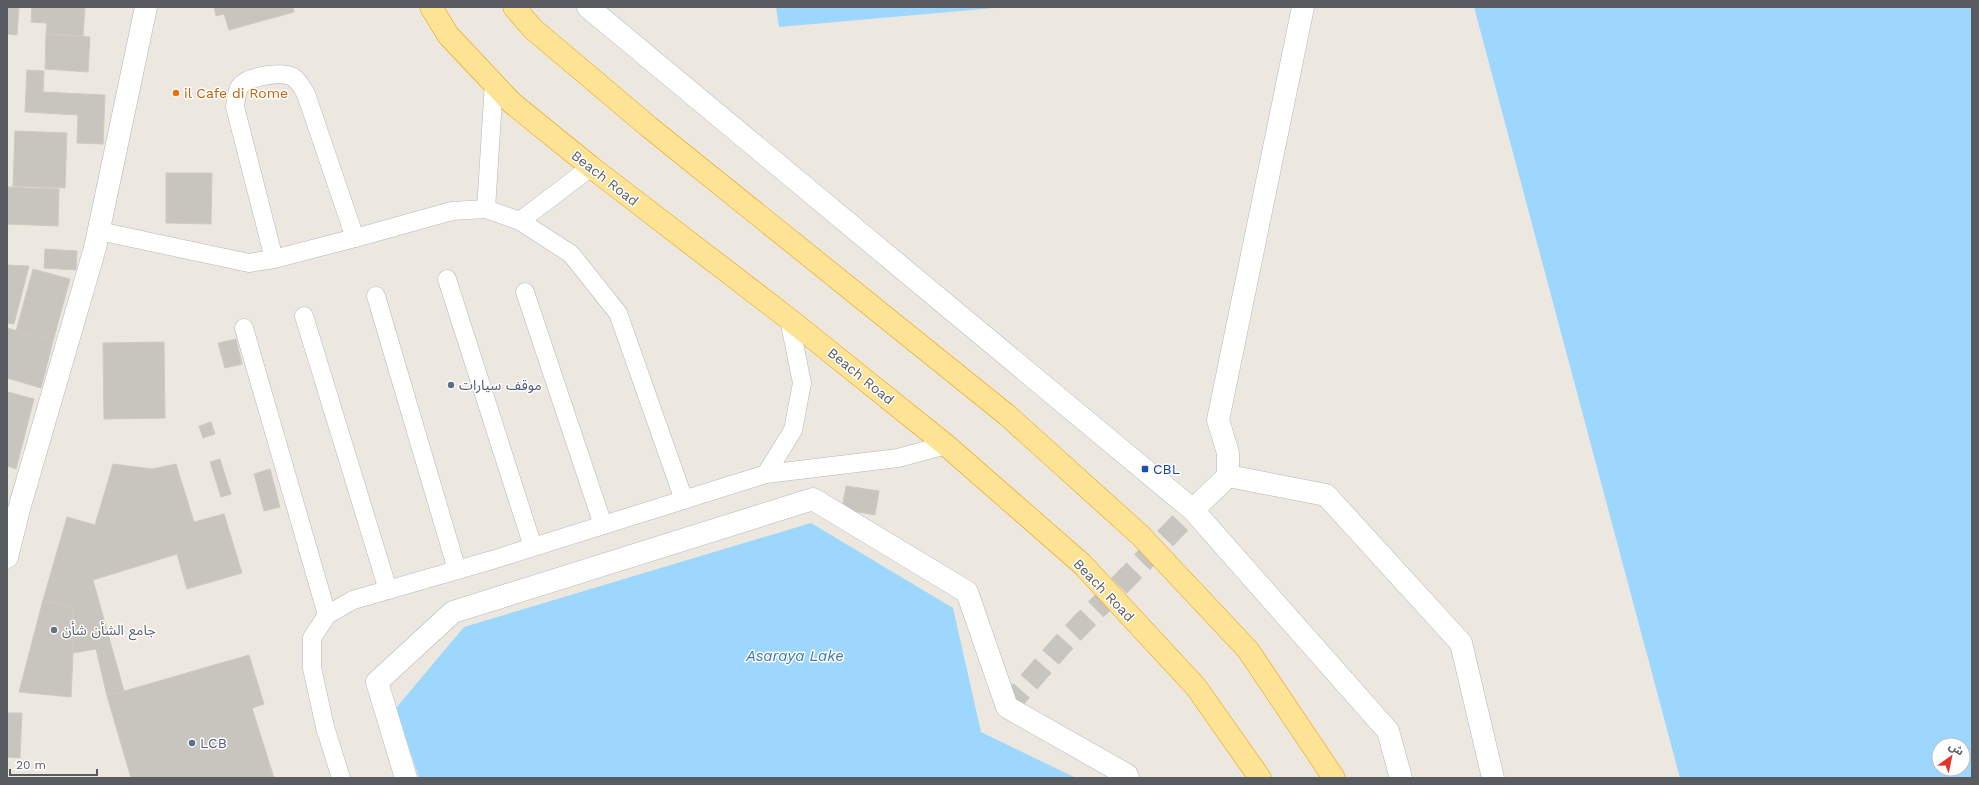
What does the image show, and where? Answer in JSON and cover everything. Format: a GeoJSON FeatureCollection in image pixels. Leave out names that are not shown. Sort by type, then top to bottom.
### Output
{"type":"FeatureCollection","features":[{"type":"Feature","properties":{"kind":"highway","name":"Beach Road"},"geometry":{"type":"LineString","coordinates":[[431,7],[448,35],[512,103],[591,167],[788,319],[946,445],[1082,564],[1196,687],[1260,778]]}},
{"type":"Feature","properties":{"kind":"highway"},"geometry":{"type":"LineString","coordinates":[[514,7],[533,29],[649,128],[1008,414],[1140,535],[1248,650],[1334,778]]}},
{"type":"Feature","properties":{"kind":"street"},"geometry":{"type":"LineString","coordinates":[[8,549],[99,231],[146,7]]}},
{"type":"Feature","properties":{"kind":"street"},"geometry":{"type":"LineString","coordinates":[[588,7],[1193,510],[1388,731],[1400,778]]}},
{"type":"Feature","properties":{"kind":"street"},"geometry":{"type":"LineString","coordinates":[[1193,510],[1228,476],[1228,453],[1218,420],[1302,7]]}},
{"type":"Feature","properties":{"kind":"street"},"geometry":{"type":"LineString","coordinates":[[1228,476],[1326,495],[1461,643],[1493,778]]}},
{"type":"Feature","properties":{"kind":"street"},"geometry":{"type":"LineString","coordinates":[[406,778],[377,682],[453,612],[813,499],[967,592],[1007,707],[1127,775],[1128,778]]}},
{"type":"Feature","properties":{"kind":"lane"},"geometry":{"type":"LineString","coordinates":[[274,259],[235,107],[236,95],[241,86],[252,79],[269,74],[291,76],[299,81],[306,94],[355,238]]}},
{"type":"Feature","properties":{"kind":"lane"},"geometry":{"type":"LineString","coordinates":[[486,209],[494,83]]}},
{"type":"Feature","properties":{"kind":"lane"},"geometry":{"type":"LineString","coordinates":[[520,221],[591,167]]}},
{"type":"Feature","properties":{"kind":"lane"},"geometry":{"type":"LineString","coordinates":[[99,231],[249,263],[274,259],[452,212],[486,209],[520,221],[571,254],[618,313],[684,500]]}},
{"type":"Feature","properties":{"kind":"lane"},"geometry":{"type":"LineString","coordinates":[[447,278],[533,547]]}},
{"type":"Feature","properties":{"kind":"lane"},"geometry":{"type":"LineString","coordinates":[[525,292],[603,525]]}},
{"type":"Feature","properties":{"kind":"lane"},"geometry":{"type":"LineString","coordinates":[[376,296],[457,570]]}},
{"type":"Feature","properties":{"kind":"lane"},"geometry":{"type":"LineString","coordinates":[[304,316],[388,590]]}},
{"type":"Feature","properties":{"kind":"lane"},"geometry":{"type":"LineString","coordinates":[[766,474],[793,430],[802,383],[788,319]]}},
{"type":"Feature","properties":{"kind":"lane"},"geometry":{"type":"LineString","coordinates":[[244,328],[326,615]]}},
{"type":"Feature","properties":{"kind":"lane"},"geometry":{"type":"LineString","coordinates":[[341,778],[326,727],[312,668],[312,638],[326,615],[353,600],[533,547],[766,474],[898,458],[946,445]]}},
{"type":"Feature","properties":{"kind":"water"},"geometry":{"type":"Polygon","coordinates":[[[776,7],[1006,7],[779,27],[776,7]]]}},
{"type":"Feature","properties":{"kind":"water"},"geometry":{"type":"Polygon","coordinates":[[[1474,7],[1972,7],[1972,778],[1680,778],[1474,7]]]}},
{"type":"Feature","properties":{"kind":"water","name":"Asaraya Lake"},"geometry":{"type":"Polygon","coordinates":[[[811,523],[953,608],[981,732],[1076,778],[419,778],[396,708],[464,627],[811,523]]]}},
{"type":"Feature","properties":{"kind":"building"},"geometry":{"type":"Polygon","coordinates":[[[7,7],[19,7],[17,35],[7,34],[7,7]]]}},
{"type":"Feature","properties":{"kind":"building"},"geometry":{"type":"Polygon","coordinates":[[[32,7],[85,7],[83,36],[46,34],[47,23],[31,22],[32,7]]]}},
{"type":"Feature","properties":{"kind":"building"},"geometry":{"type":"Polygon","coordinates":[[[214,7],[293,7],[294,12],[229,30],[224,14],[216,16],[214,7]]]}},
{"type":"Feature","properties":{"kind":"building"},"geometry":{"type":"Polygon","coordinates":[[[46,34],[90,37],[88,72],[45,69],[46,34]]]}},
{"type":"Feature","properties":{"kind":"building"},"geometry":{"type":"Polygon","coordinates":[[[27,70],[44,71],[43,92],[105,95],[103,144],[77,143],[78,115],[25,112],[27,70]]]}},
{"type":"Feature","properties":{"kind":"building"},"geometry":{"type":"Polygon","coordinates":[[[15,131],[67,133],[65,188],[13,186],[15,131]]]}},
{"type":"Feature","properties":{"kind":"building"},"geometry":{"type":"Polygon","coordinates":[[[166,173],[212,173],[211,224],[166,223],[166,173]]]}},
{"type":"Feature","properties":{"kind":"building"},"geometry":{"type":"Polygon","coordinates":[[[7,187],[59,189],[58,226],[7,224],[7,187]]]}},
{"type":"Feature","properties":{"kind":"building"},"geometry":{"type":"Polygon","coordinates":[[[45,249],[77,251],[76,270],[44,268],[45,249]]]}},
{"type":"Feature","properties":{"kind":"building"},"geometry":{"type":"Polygon","coordinates":[[[7,265],[29,266],[14,324],[7,323],[7,265]]]}},
{"type":"Feature","properties":{"kind":"building"},"geometry":{"type":"Polygon","coordinates":[[[33,269],[70,279],[53,341],[16,331],[33,269]]]}},
{"type":"Feature","properties":{"kind":"building"},"geometry":{"type":"Polygon","coordinates":[[[7,328],[53,341],[41,388],[7,378],[7,328]]]}},
{"type":"Feature","properties":{"kind":"building"},"geometry":{"type":"Polygon","coordinates":[[[236,339],[242,364],[225,368],[218,343],[236,339]]]}},
{"type":"Feature","properties":{"kind":"building"},"geometry":{"type":"Polygon","coordinates":[[[164,342],[165,418],[104,419],[103,343],[164,342]]]}},
{"type":"Feature","properties":{"kind":"building"},"geometry":{"type":"Polygon","coordinates":[[[8,392],[34,399],[16,469],[7,466],[8,392]]]}},
{"type":"Feature","properties":{"kind":"building"},"geometry":{"type":"Polygon","coordinates":[[[211,422],[215,434],[203,438],[199,426],[211,422]]]}},
{"type":"Feature","properties":{"kind":"building"},"geometry":{"type":"Polygon","coordinates":[[[220,459],[231,494],[221,497],[210,462],[220,459]]]}},
{"type":"Feature","properties":{"kind":"building"},"geometry":{"type":"Polygon","coordinates":[[[113,464],[152,469],[176,464],[194,522],[224,514],[242,573],[187,589],[177,554],[93,580],[124,691],[107,696],[96,649],[73,653],[72,608],[43,600],[67,517],[95,525],[113,464]]]}},
{"type":"Feature","properties":{"kind":"building"},"geometry":{"type":"Polygon","coordinates":[[[270,469],[280,507],[264,511],[254,474],[270,469]]]}},
{"type":"Feature","properties":{"kind":"building"},"geometry":{"type":"Polygon","coordinates":[[[846,486],[879,491],[875,515],[842,509],[846,486]]]}},
{"type":"Feature","properties":{"kind":"building","name":"جامع الشأن شأن"},"geometry":{"type":"Polygon","coordinates":[[[43,600],[72,608],[73,653],[71,697],[19,692],[43,600]]]}},
{"type":"Feature","properties":{"kind":"building","name":"LCB"},"geometry":{"type":"Polygon","coordinates":[[[249,655],[264,704],[252,708],[274,778],[131,778],[107,696],[249,655]]]}},
{"type":"Feature","properties":{"kind":"building"},"geometry":{"type":"Polygon","coordinates":[[[7,713],[22,713],[20,758],[7,757],[7,713]]]}},
{"type":"Feature","properties":{"kind":"tunnel"},"geometry":{"type":"LineString","coordinates":[[1007,707],[1066,640],[1193,510]]}},
{"type":"Feature","properties":{"kind":"place","name":"il Cafe di Rome"},"geometry":{"type":"Point","coordinates":[176,93]}},
{"type":"Feature","properties":{"kind":"place","name":"موقف سيارات"},"geometry":{"type":"Point","coordinates":[451,385]}},
{"type":"Feature","properties":{"kind":"place","name":"CBL"},"geometry":{"type":"Point","coordinates":[1145,469]}},
{"type":"Feature","properties":{"kind":"place","name":"جامع الشأن شأن"},"geometry":{"type":"Point","coordinates":[54,630]}},
{"type":"Feature","properties":{"kind":"place","name":"LCB"},"geometry":{"type":"Point","coordinates":[192,743]}}]}
